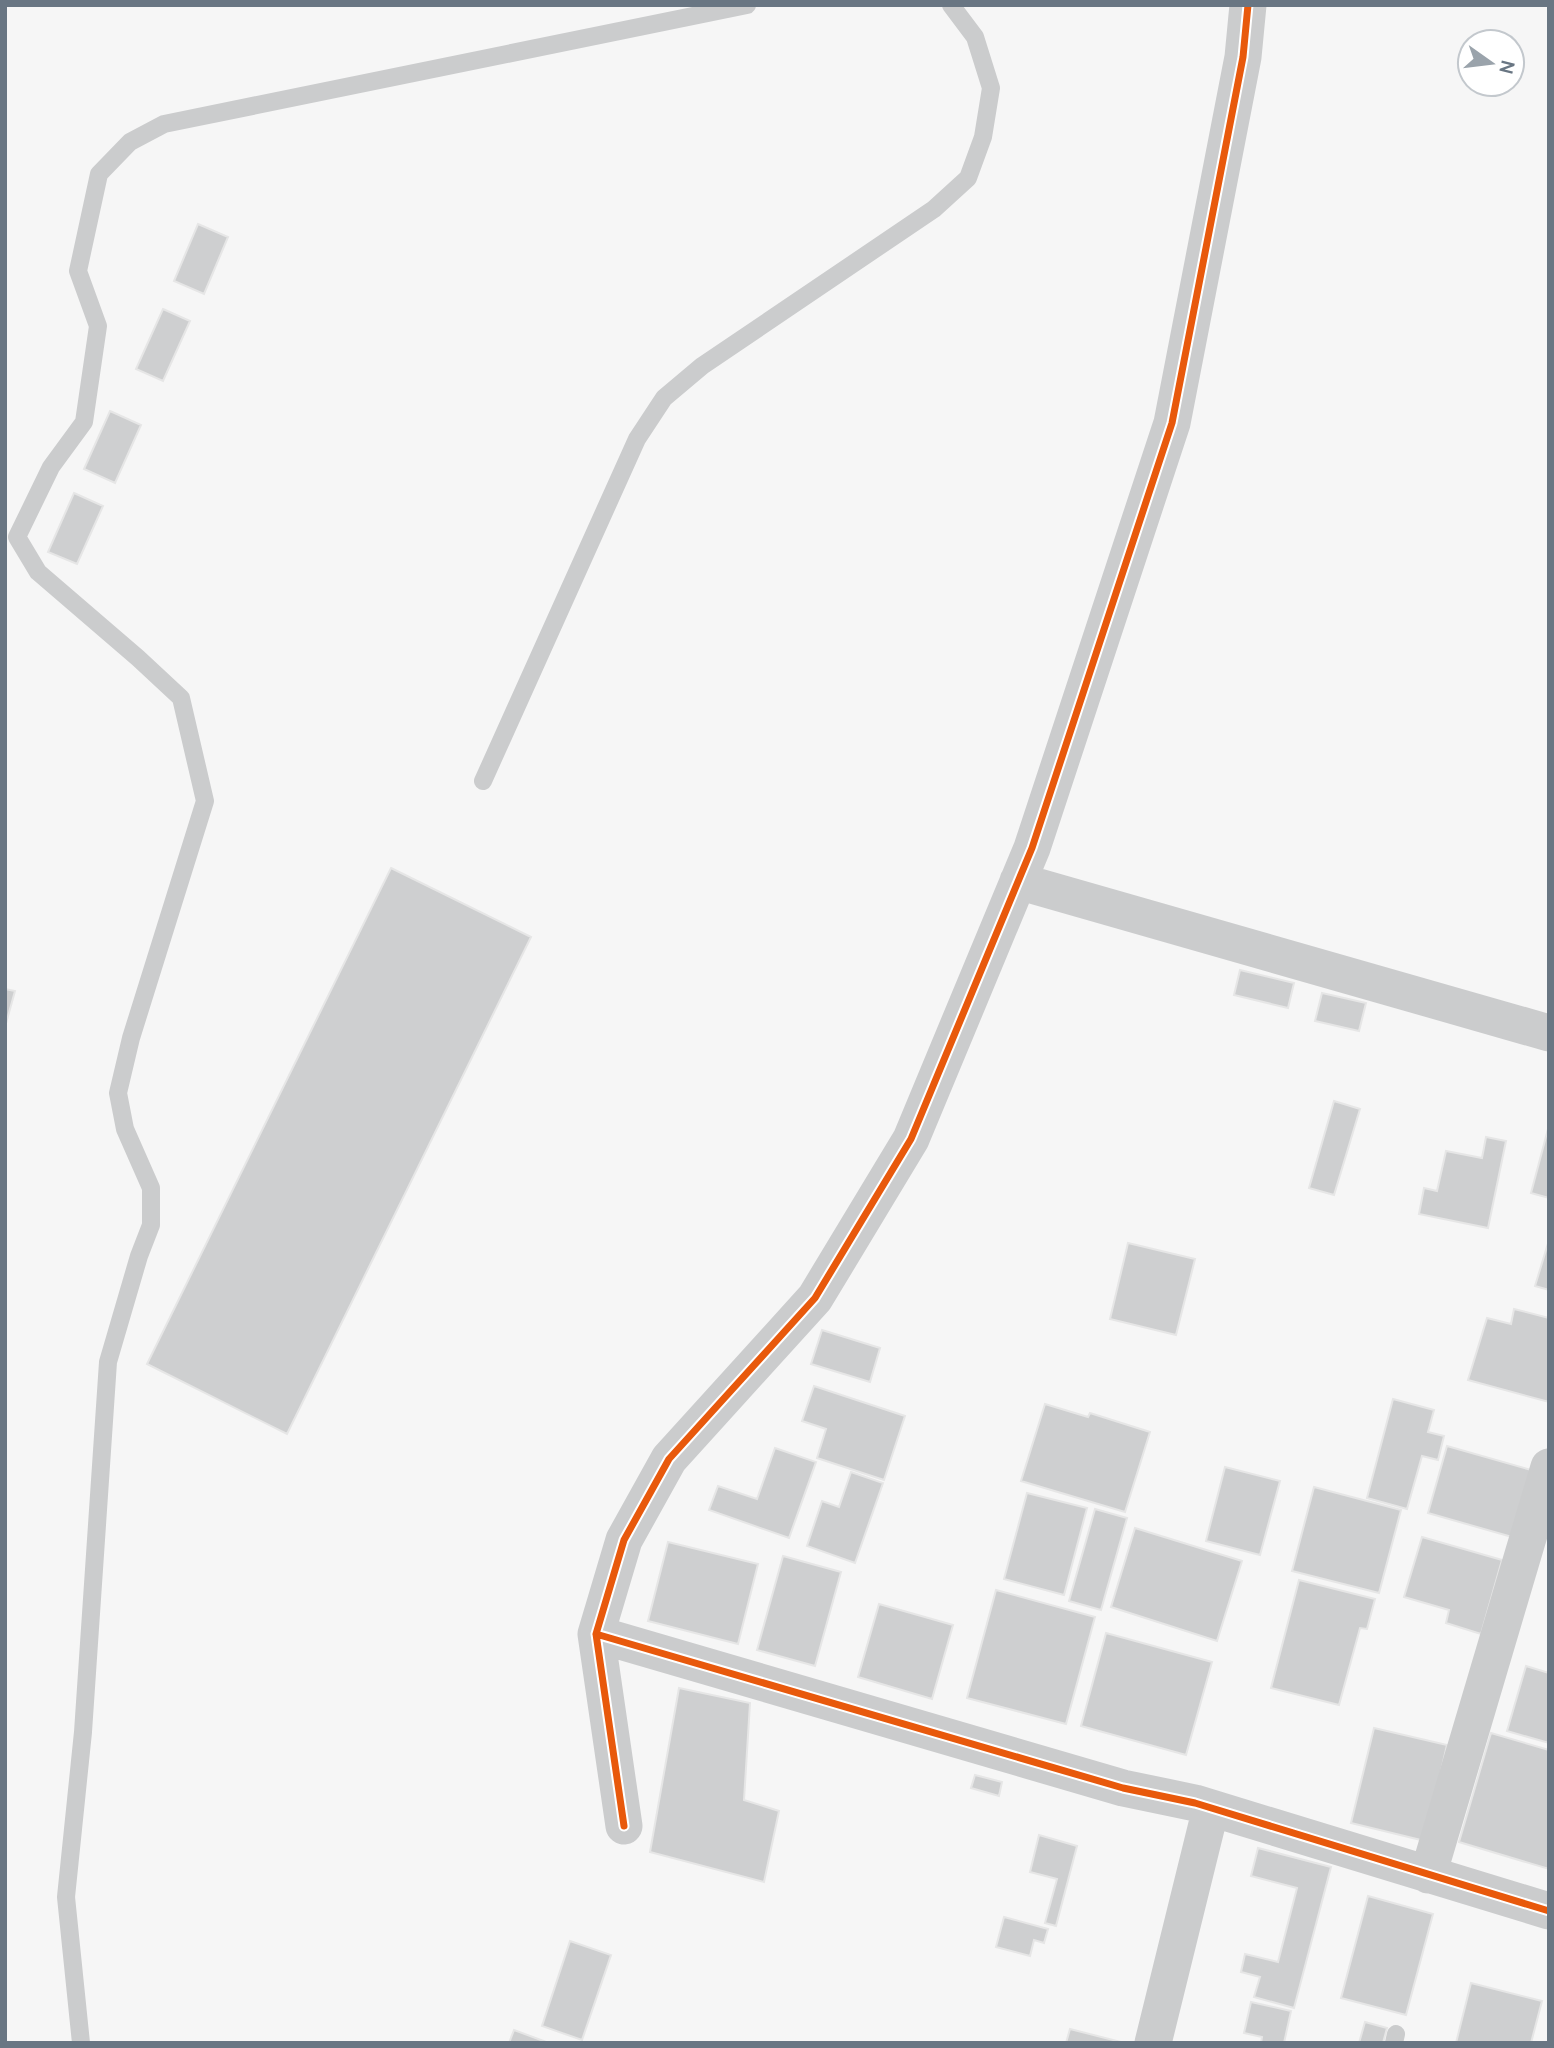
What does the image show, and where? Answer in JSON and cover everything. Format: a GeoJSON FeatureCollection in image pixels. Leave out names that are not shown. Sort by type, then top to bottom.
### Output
{"type":"FeatureCollection","features":[{"type":"Feature","properties":{"kind":"street"},"geometry":{"type":"LineString","coordinates":[[624,1826],[596,1634],[624,1540],[669,1459],[815,1298],[911,1139],[1032,848],[1172,423],[1243,57],[1248,5]]}},
{"type":"Feature","properties":{"kind":"street"},"geometry":{"type":"LineString","coordinates":[[1018,881],[1549,1033]]}},
{"type":"Feature","properties":{"kind":"street"},"geometry":{"type":"LineString","coordinates":[[1428,1875],[1549,1466]]}},
{"type":"Feature","properties":{"kind":"street"},"geometry":{"type":"LineString","coordinates":[[596,1634],[1123,1788],[1211,1808],[1549,1911]]}},
{"type":"Feature","properties":{"kind":"street"},"geometry":{"type":"LineString","coordinates":[[1153,2043],[1211,1808]]}},
{"type":"Feature","properties":{"kind":"lane"},"geometry":{"type":"LineString","coordinates":[[80,2043],[66,1897],[83,1732],[108,1362],[139,1256],[151,1225],[151,1188],[125,1129],[118,1093],[131,1038],[205,801],[181,698],[37,572],[17,537],[51,467],[84,422],[97,326],[78,271],[99,174],[130,142],[164,124],[747,5]]}},
{"type":"Feature","properties":{"kind":"lane"},"geometry":{"type":"LineString","coordinates":[[482,781],[637,439],[664,398],[702,366],[934,209],[968,178],[983,137],[991,88],[975,37],[951,5]]}},
{"type":"Feature","properties":{"kind":"building"},"geometry":{"type":"Polygon","coordinates":[[[198,224],[228,237],[204,294],[174,281],[198,224]]]}},
{"type":"Feature","properties":{"kind":"building"},"geometry":{"type":"Polygon","coordinates":[[[163,309],[190,321],[163,381],[136,369],[163,309]]]}},
{"type":"Feature","properties":{"kind":"building"},"geometry":{"type":"Polygon","coordinates":[[[110,411],[141,425],[115,483],[84,469],[110,411]]]}},
{"type":"Feature","properties":{"kind":"building"},"geometry":{"type":"Polygon","coordinates":[[[74,493],[103,506],[77,564],[48,552],[74,493]]]}},
{"type":"Feature","properties":{"kind":"building"},"geometry":{"type":"Polygon","coordinates":[[[391,868],[531,937],[287,1434],[147,1364],[391,868]]]}},
{"type":"Feature","properties":{"kind":"building"},"geometry":{"type":"Polygon","coordinates":[[[1240,970],[1294,983],[1288,1008],[1234,995],[1240,970]]]}},
{"type":"Feature","properties":{"kind":"building"},"geometry":{"type":"Polygon","coordinates":[[[5,989],[15,991],[5,1027],[5,989]]]}},
{"type":"Feature","properties":{"kind":"building"},"geometry":{"type":"Polygon","coordinates":[[[1322,993],[1366,1003],[1359,1031],[1315,1021],[1322,993]]]}},
{"type":"Feature","properties":{"kind":"building"},"geometry":{"type":"Polygon","coordinates":[[[1334,1101],[1360,1109],[1334,1195],[1309,1188],[1334,1101]]]}},
{"type":"Feature","properties":{"kind":"building"},"geometry":{"type":"Polygon","coordinates":[[[1549,1129],[1549,1198],[1531,1193],[1549,1129]]]}},
{"type":"Feature","properties":{"kind":"building"},"geometry":{"type":"Polygon","coordinates":[[[1486,1137],[1506,1141],[1488,1228],[1419,1214],[1424,1188],[1437,1191],[1446,1151],[1482,1158],[1486,1137]]]}},
{"type":"Feature","properties":{"kind":"building"},"geometry":{"type":"Polygon","coordinates":[[[1549,1240],[1549,1290],[1535,1286],[1549,1240]]]}},
{"type":"Feature","properties":{"kind":"building"},"geometry":{"type":"Polygon","coordinates":[[[1128,1243],[1195,1259],[1176,1335],[1110,1319],[1128,1243]]]}},
{"type":"Feature","properties":{"kind":"building"},"geometry":{"type":"Polygon","coordinates":[[[1514,1309],[1549,1318],[1549,1402],[1468,1380],[1487,1318],[1511,1324],[1514,1309]]]}},
{"type":"Feature","properties":{"kind":"building"},"geometry":{"type":"Polygon","coordinates":[[[822,1330],[880,1348],[870,1382],[811,1364],[822,1330]]]}},
{"type":"Feature","properties":{"kind":"building"},"geometry":{"type":"Polygon","coordinates":[[[814,1386],[905,1416],[884,1480],[817,1458],[826,1429],[802,1421],[814,1386]]]}},
{"type":"Feature","properties":{"kind":"building"},"geometry":{"type":"Polygon","coordinates":[[[1393,1399],[1434,1410],[1428,1432],[1444,1436],[1438,1460],[1422,1456],[1407,1509],[1367,1498],[1393,1399]]]}},
{"type":"Feature","properties":{"kind":"building"},"geometry":{"type":"Polygon","coordinates":[[[1045,1404],[1088,1417],[1090,1413],[1150,1432],[1125,1512],[1021,1481],[1045,1404]]]}},
{"type":"Feature","properties":{"kind":"building"},"geometry":{"type":"Polygon","coordinates":[[[1447,1446],[1531,1470],[1512,1537],[1428,1513],[1447,1446]]]}},
{"type":"Feature","properties":{"kind":"building"},"geometry":{"type":"Polygon","coordinates":[[[775,1448],[816,1462],[789,1538],[709,1510],[718,1486],[757,1499],[775,1448]]]}},
{"type":"Feature","properties":{"kind":"building"},"geometry":{"type":"Polygon","coordinates":[[[1225,1467],[1280,1481],[1260,1555],[1206,1541],[1225,1467]]]}},
{"type":"Feature","properties":{"kind":"building"},"geometry":{"type":"Polygon","coordinates":[[[851,1472],[883,1483],[855,1563],[807,1546],[822,1501],[839,1507],[851,1472]]]}},
{"type":"Feature","properties":{"kind":"building"},"geometry":{"type":"Polygon","coordinates":[[[1314,1487],[1401,1510],[1379,1593],[1292,1571],[1314,1487]]]}},
{"type":"Feature","properties":{"kind":"building"},"geometry":{"type":"Polygon","coordinates":[[[1027,1493],[1087,1508],[1064,1595],[1004,1579],[1027,1493]]]}},
{"type":"Feature","properties":{"kind":"building"},"geometry":{"type":"Polygon","coordinates":[[[1095,1509],[1127,1518],[1101,1610],[1069,1601],[1095,1509]]]}},
{"type":"Feature","properties":{"kind":"building"},"geometry":{"type":"Polygon","coordinates":[[[1135,1528],[1242,1561],[1217,1641],[1111,1607],[1135,1528]]]}},
{"type":"Feature","properties":{"kind":"building"},"geometry":{"type":"Polygon","coordinates":[[[1422,1537],[1502,1560],[1481,1634],[1446,1623],[1449,1610],[1404,1597],[1422,1537]]]}},
{"type":"Feature","properties":{"kind":"building"},"geometry":{"type":"Polygon","coordinates":[[[668,1542],[758,1564],[738,1644],[648,1621],[668,1542]]]}},
{"type":"Feature","properties":{"kind":"building"},"geometry":{"type":"Polygon","coordinates":[[[783,1556],[841,1572],[815,1666],[757,1650],[783,1556]]]}},
{"type":"Feature","properties":{"kind":"building"},"geometry":{"type":"Polygon","coordinates":[[[1299,1580],[1375,1599],[1367,1629],[1360,1628],[1339,1705],[1271,1688],[1299,1580]]]}},
{"type":"Feature","properties":{"kind":"building"},"geometry":{"type":"Polygon","coordinates":[[[996,1590],[1095,1617],[1066,1724],[967,1698],[996,1590]]]}},
{"type":"Feature","properties":{"kind":"building"},"geometry":{"type":"Polygon","coordinates":[[[879,1604],[953,1625],[932,1699],[858,1677],[879,1604]]]}},
{"type":"Feature","properties":{"kind":"building"},"geometry":{"type":"Polygon","coordinates":[[[1106,1633],[1212,1662],[1186,1755],[1081,1726],[1106,1633]]]}},
{"type":"Feature","properties":{"kind":"building"},"geometry":{"type":"Polygon","coordinates":[[[1526,1666],[1549,1673],[1549,1743],[1507,1731],[1526,1666]]]}},
{"type":"Feature","properties":{"kind":"building"},"geometry":{"type":"Polygon","coordinates":[[[679,1688],[750,1703],[744,1800],[779,1811],[764,1882],[650,1852],[679,1688]]]}},
{"type":"Feature","properties":{"kind":"building"},"geometry":{"type":"Polygon","coordinates":[[[1374,1728],[1447,1745],[1425,1841],[1351,1823],[1374,1728]]]}},
{"type":"Feature","properties":{"kind":"building"},"geometry":{"type":"Polygon","coordinates":[[[1491,1733],[1549,1750],[1549,1869],[1459,1842],[1491,1733]]]}},
{"type":"Feature","properties":{"kind":"building"},"geometry":{"type":"Polygon","coordinates":[[[975,1775],[1002,1782],[999,1796],[971,1788],[975,1775]]]}},
{"type":"Feature","properties":{"kind":"building"},"geometry":{"type":"Polygon","coordinates":[[[1039,1835],[1077,1846],[1056,1926],[1045,1923],[1057,1879],[1030,1872],[1039,1835]]]}},
{"type":"Feature","properties":{"kind":"building"},"geometry":{"type":"Polygon","coordinates":[[[1258,1848],[1331,1867],[1294,2008],[1254,1997],[1260,1977],[1241,1972],[1245,1954],[1278,1962],[1297,1888],[1251,1876],[1258,1848]]]}},
{"type":"Feature","properties":{"kind":"building"},"geometry":{"type":"Polygon","coordinates":[[[1368,1896],[1433,1914],[1406,2015],[1341,1998],[1368,1896]]]}},
{"type":"Feature","properties":{"kind":"building"},"geometry":{"type":"Polygon","coordinates":[[[1004,1917],[1048,1929],[1044,1943],[1034,1940],[1030,1956],[996,1947],[1004,1917]]]}},
{"type":"Feature","properties":{"kind":"building"},"geometry":{"type":"Polygon","coordinates":[[[570,1941],[611,1955],[582,2040],[542,2026],[570,1941]]]}},
{"type":"Feature","properties":{"kind":"building"},"geometry":{"type":"Polygon","coordinates":[[[1471,1983],[1542,2001],[1531,2043],[1456,2043],[1471,1983]]]}},
{"type":"Feature","properties":{"kind":"building"},"geometry":{"type":"Polygon","coordinates":[[[1251,2002],[1291,2011],[1284,2043],[1261,2043],[1262,2037],[1244,2033],[1251,2002]]]}},
{"type":"Feature","properties":{"kind":"building"},"geometry":{"type":"Polygon","coordinates":[[[1365,2022],[1387,2028],[1383,2043],[1359,2043],[1365,2022]]]}},
{"type":"Feature","properties":{"kind":"building"},"geometry":{"type":"Polygon","coordinates":[[[1070,2029],[1121,2042],[1066,2043],[1070,2029]]]}},
{"type":"Feature","properties":{"kind":"building"},"geometry":{"type":"Polygon","coordinates":[[[514,2030],[549,2043],[509,2043],[514,2030]]]}},
{"type":"Feature","properties":{"kind":"cycle path"},"geometry":{"type":"LineString","coordinates":[[624,1826],[596,1634],[624,1540],[669,1459],[815,1298],[911,1139],[1032,848],[1172,423],[1243,57],[1248,5]]}},
{"type":"Feature","properties":{"kind":"cycle path"},"geometry":{"type":"LineString","coordinates":[[596,1634],[1123,1788],[1195,1803],[1549,1911]]}}]}
